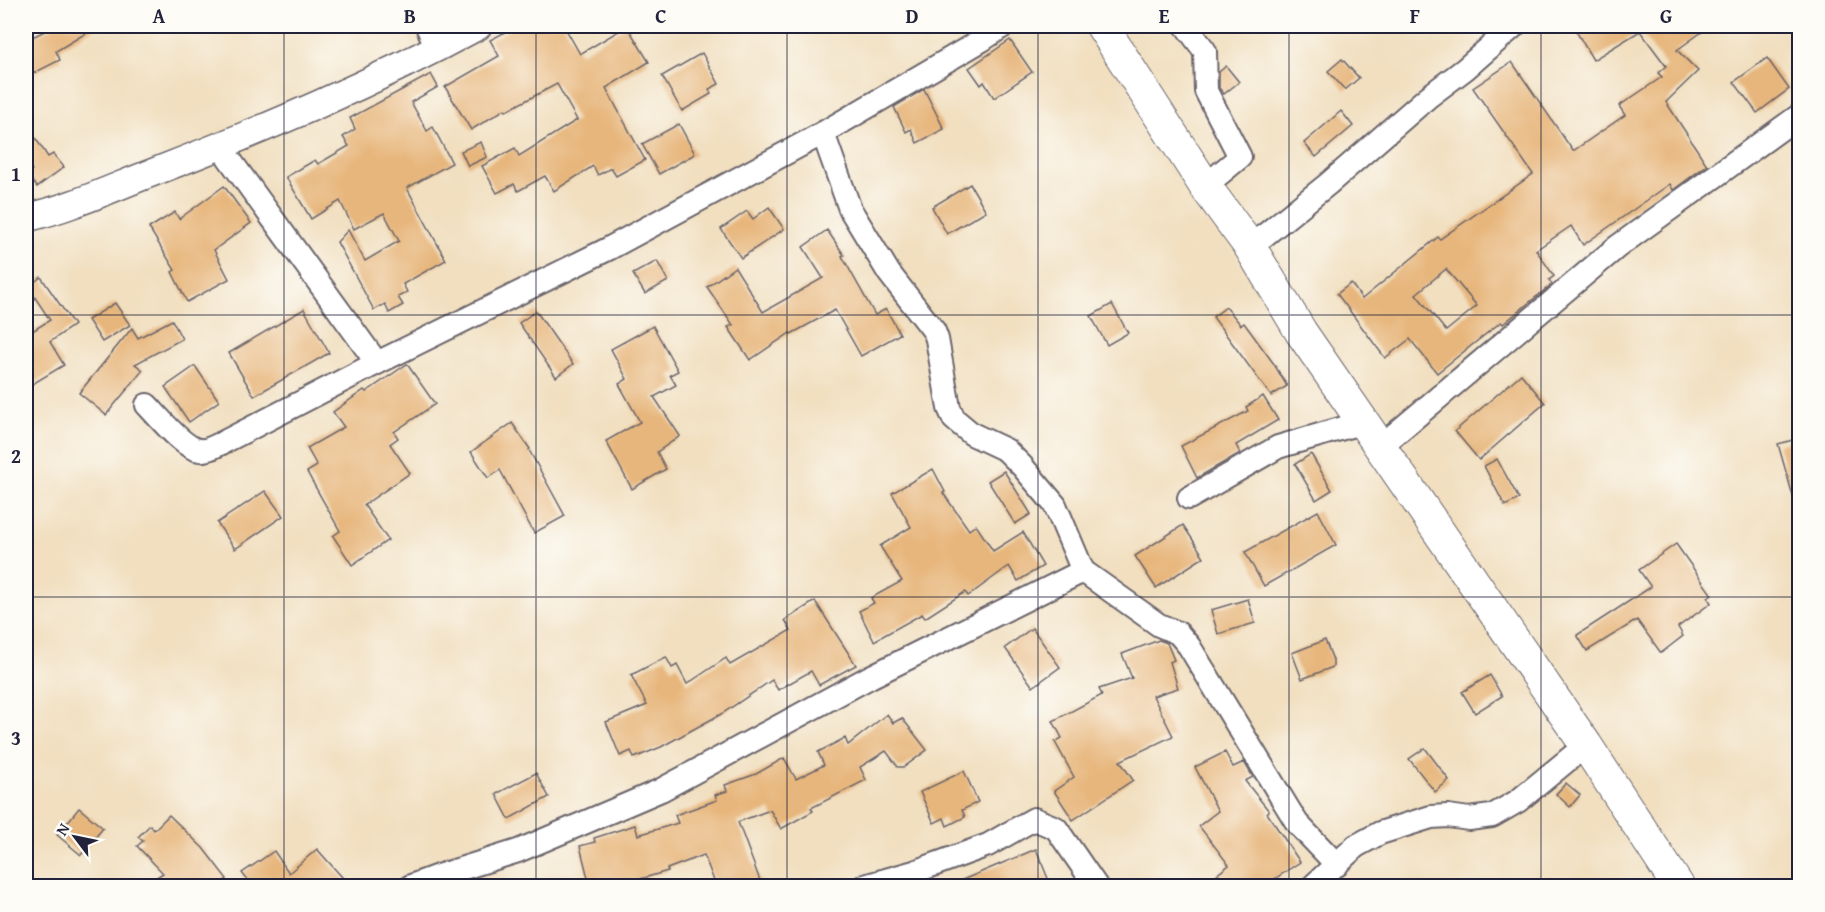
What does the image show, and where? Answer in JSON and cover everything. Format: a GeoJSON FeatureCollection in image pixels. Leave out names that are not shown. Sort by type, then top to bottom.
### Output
{"type":"FeatureCollection","features":[{"type":"Feature","properties":{"kind":"main road"},"geometry":{"type":"LineString","coordinates":[[1102,26],[1205,186],[1250,247],[1301,332],[1586,745],[1671,884]]}},
{"type":"Feature","properties":{"kind":"street"},"geometry":{"type":"LineString","coordinates":[[26,218],[55,210],[220,146],[366,83],[432,37],[478,26]]}},
{"type":"Feature","properties":{"kind":"street"},"geometry":{"type":"LineString","coordinates":[[147,405],[187,445],[196,450],[206,450],[608,249],[823,133],[1003,26]]}},
{"type":"Feature","properties":{"kind":"street"},"geometry":{"type":"LineString","coordinates":[[1186,26],[1205,51],[1206,92],[1240,157],[1205,186]]}},
{"type":"Feature","properties":{"kind":"street"},"geometry":{"type":"LineString","coordinates":[[1250,247],[1514,26]]}},
{"type":"Feature","properties":{"kind":"street"},"geometry":{"type":"LineString","coordinates":[[1189,498],[1278,447],[1373,434],[1617,247],[1800,116]]}},
{"type":"Feature","properties":{"kind":"street"},"geometry":{"type":"LineString","coordinates":[[823,133],[850,209],[890,273],[934,331],[949,408],[954,418],[972,434],[1006,450],[1055,505],[1083,571],[1159,625],[1178,633],[1189,646],[1298,823],[1337,865]]}},
{"type":"Feature","properties":{"kind":"street"},"geometry":{"type":"LineString","coordinates":[[220,146],[377,363]]}},
{"type":"Feature","properties":{"kind":"street"},"geometry":{"type":"LineString","coordinates":[[411,886],[518,851],[661,790],[870,677],[1083,571]]}},
{"type":"Feature","properties":{"kind":"street"},"geometry":{"type":"LineString","coordinates":[[1313,886],[1356,846],[1397,826],[1431,817],[1448,816],[1469,819],[1492,816],[1518,801],[1586,745]]}},
{"type":"Feature","properties":{"kind":"street"},"geometry":{"type":"LineString","coordinates":[[864,886],[914,872],[988,845],[1034,819],[1056,828],[1096,886]]}},
{"type":"Feature","properties":{"kind":"building"},"geometry":{"type":"Polygon","coordinates":[[[55,26],[98,26],[56,51],[60,60],[26,77],[26,40],[55,26]]]}},
{"type":"Feature","properties":{"kind":"building"},"geometry":{"type":"Polygon","coordinates":[[[517,26],[564,26],[580,54],[627,26],[649,62],[606,88],[645,160],[616,176],[611,168],[598,175],[593,166],[554,191],[545,176],[518,191],[514,184],[497,193],[482,166],[515,148],[519,156],[577,120],[557,84],[506,111],[505,109],[471,130],[445,87],[499,56],[490,40],[517,26]]]}},
{"type":"Feature","properties":{"kind":"building"},"geometry":{"type":"Polygon","coordinates":[[[1573,26],[1710,26],[1677,50],[1698,71],[1666,102],[1707,165],[1673,190],[1670,184],[1583,245],[1571,226],[1536,250],[1554,276],[1549,280],[1552,284],[1437,373],[1410,339],[1385,358],[1337,294],[1351,283],[1362,299],[1438,237],[1440,239],[1533,174],[1473,88],[1512,62],[1573,151],[1625,115],[1619,106],[1662,77],[1658,73],[1666,66],[1640,31],[1593,60],[1573,26]],[[1446,269],[1416,294],[1446,331],[1477,306],[1446,269]]]}},
{"type":"Feature","properties":{"kind":"building"},"geometry":{"type":"Polygon","coordinates":[[[1010,40],[1032,72],[994,98],[984,82],[981,85],[969,68],[1010,40]]]}},
{"type":"Feature","properties":{"kind":"building"},"geometry":{"type":"Polygon","coordinates":[[[702,53],[719,84],[709,89],[711,94],[682,111],[662,76],[702,53]]]}},
{"type":"Feature","properties":{"kind":"building"},"geometry":{"type":"Polygon","coordinates":[[[1767,58],[1789,89],[1757,113],[1734,82],[1767,58]]]}},
{"type":"Feature","properties":{"kind":"building"},"geometry":{"type":"Polygon","coordinates":[[[1342,59],[1359,78],[1345,90],[1328,71],[1342,59]]]}},
{"type":"Feature","properties":{"kind":"building"},"geometry":{"type":"Polygon","coordinates":[[[1226,66],[1239,82],[1224,94],[1219,88],[1219,72],[1226,66]]]}},
{"type":"Feature","properties":{"kind":"building"},"geometry":{"type":"Polygon","coordinates":[[[431,74],[438,87],[411,102],[427,131],[433,127],[452,163],[407,188],[446,260],[403,284],[407,292],[398,297],[403,305],[389,313],[385,304],[374,310],[337,242],[348,230],[365,261],[399,241],[384,213],[354,229],[340,201],[311,219],[286,177],[315,160],[318,164],[349,146],[343,137],[355,129],[350,118],[431,74]]]}},
{"type":"Feature","properties":{"kind":"building"},"geometry":{"type":"Polygon","coordinates":[[[924,89],[944,129],[917,143],[911,129],[906,132],[894,107],[924,89]]]}},
{"type":"Feature","properties":{"kind":"building"},"geometry":{"type":"Polygon","coordinates":[[[1341,111],[1353,126],[1316,157],[1304,143],[1341,111]]]}},
{"type":"Feature","properties":{"kind":"building"},"geometry":{"type":"Polygon","coordinates":[[[26,124],[48,157],[53,154],[64,167],[37,187],[26,174],[32,170],[26,161],[26,124]]]}},
{"type":"Feature","properties":{"kind":"building"},"geometry":{"type":"Polygon","coordinates":[[[679,124],[695,154],[659,174],[642,144],[679,124]]]}},
{"type":"Feature","properties":{"kind":"building"},"geometry":{"type":"Polygon","coordinates":[[[481,142],[487,157],[468,166],[461,151],[481,142]]]}},
{"type":"Feature","properties":{"kind":"building"},"geometry":{"type":"Polygon","coordinates":[[[970,184],[986,211],[947,234],[932,207],[970,184]]]}},
{"type":"Feature","properties":{"kind":"building"},"geometry":{"type":"Polygon","coordinates":[[[224,186],[251,223],[214,250],[229,279],[187,302],[172,272],[175,270],[149,228],[175,212],[179,219],[224,186]]]}},
{"type":"Feature","properties":{"kind":"building"},"geometry":{"type":"Polygon","coordinates":[[[769,207],[784,229],[741,258],[721,229],[747,211],[753,219],[769,207]]]}},
{"type":"Feature","properties":{"kind":"building"},"geometry":{"type":"Polygon","coordinates":[[[827,230],[844,255],[842,256],[875,315],[886,309],[900,334],[861,356],[835,310],[790,333],[750,360],[728,327],[733,325],[707,287],[735,267],[763,312],[823,278],[803,247],[827,230]]]}},
{"type":"Feature","properties":{"kind":"building"},"geometry":{"type":"Polygon","coordinates":[[[657,261],[668,281],[645,294],[633,274],[657,261]]]}},
{"type":"Feature","properties":{"kind":"building"},"geometry":{"type":"Polygon","coordinates":[[[41,277],[74,325],[50,342],[64,365],[26,388],[26,335],[50,320],[28,287],[41,277]]]}},
{"type":"Feature","properties":{"kind":"building"},"geometry":{"type":"Polygon","coordinates":[[[115,303],[130,325],[102,342],[88,320],[115,303]]]}},
{"type":"Feature","properties":{"kind":"building"},"geometry":{"type":"Polygon","coordinates":[[[1112,304],[1128,333],[1107,345],[1091,316],[1112,304]]]}},
{"type":"Feature","properties":{"kind":"building"},"geometry":{"type":"Polygon","coordinates":[[[1226,307],[1241,325],[1244,323],[1287,386],[1271,396],[1213,317],[1226,307]]]}},
{"type":"Feature","properties":{"kind":"building"},"geometry":{"type":"Polygon","coordinates":[[[304,309],[329,353],[254,396],[229,353],[304,309]]]}},
{"type":"Feature","properties":{"kind":"building"},"geometry":{"type":"Polygon","coordinates":[[[536,311],[573,364],[556,377],[519,323],[536,311]]]}},
{"type":"Feature","properties":{"kind":"building"},"geometry":{"type":"Polygon","coordinates":[[[172,320],[182,339],[135,364],[143,370],[106,415],[79,393],[132,328],[138,338],[172,320]]]}},
{"type":"Feature","properties":{"kind":"building"},"geometry":{"type":"Polygon","coordinates":[[[653,326],[678,371],[670,375],[676,385],[654,397],[680,436],[657,452],[666,469],[632,489],[606,441],[640,422],[619,384],[627,379],[611,349],[653,326]]]}},
{"type":"Feature","properties":{"kind":"building"},"geometry":{"type":"Polygon","coordinates":[[[407,364],[435,404],[394,432],[398,438],[390,444],[410,473],[364,505],[388,540],[352,565],[333,536],[340,531],[307,472],[317,466],[307,448],[344,427],[333,412],[407,364]]]}},
{"type":"Feature","properties":{"kind":"building"},"geometry":{"type":"Polygon","coordinates":[[[195,366],[219,401],[189,422],[165,387],[195,366]]]}},
{"type":"Feature","properties":{"kind":"building"},"geometry":{"type":"Polygon","coordinates":[[[1521,374],[1545,403],[1479,460],[1455,431],[1521,374]]]}},
{"type":"Feature","properties":{"kind":"building"},"geometry":{"type":"Polygon","coordinates":[[[1263,396],[1278,420],[1236,445],[1240,453],[1197,478],[1181,446],[1248,411],[1246,407],[1263,396]]]}},
{"type":"Feature","properties":{"kind":"building"},"geometry":{"type":"Polygon","coordinates":[[[512,423],[530,449],[565,516],[534,533],[500,470],[488,478],[471,452],[512,423]]]}},
{"type":"Feature","properties":{"kind":"building"},"geometry":{"type":"Polygon","coordinates":[[[1800,438],[1800,502],[1795,503],[1778,444],[1800,438]]]}},
{"type":"Feature","properties":{"kind":"building"},"geometry":{"type":"Polygon","coordinates":[[[1311,454],[1332,490],[1316,500],[1295,464],[1311,454]]]}},
{"type":"Feature","properties":{"kind":"building"},"geometry":{"type":"Polygon","coordinates":[[[1497,459],[1519,499],[1505,506],[1484,466],[1497,459]]]}},
{"type":"Feature","properties":{"kind":"building"},"geometry":{"type":"Polygon","coordinates":[[[933,469],[945,492],[943,493],[969,530],[976,525],[993,551],[1023,532],[1043,566],[1018,581],[1009,566],[968,596],[965,592],[925,618],[922,614],[874,641],[859,611],[874,603],[871,598],[902,581],[880,546],[911,527],[892,493],[933,469]]]}},
{"type":"Feature","properties":{"kind":"building"},"geometry":{"type":"Polygon","coordinates":[[[1004,471],[1031,514],[1015,524],[988,481],[1004,471]]]}},
{"type":"Feature","properties":{"kind":"building"},"geometry":{"type":"Polygon","coordinates":[[[265,491],[283,516],[235,549],[217,523],[265,491]]]}},
{"type":"Feature","properties":{"kind":"building"},"geometry":{"type":"Polygon","coordinates":[[[1318,511],[1336,545],[1264,586],[1245,552],[1318,511]]]}},
{"type":"Feature","properties":{"kind":"building"},"geometry":{"type":"Polygon","coordinates":[[[1183,525],[1204,557],[1156,588],[1135,556],[1183,525]]]}},
{"type":"Feature","properties":{"kind":"building"},"geometry":{"type":"Polygon","coordinates":[[[1676,544],[1712,595],[1708,598],[1711,603],[1678,627],[1683,636],[1661,653],[1637,620],[1587,651],[1577,635],[1651,587],[1639,570],[1676,544]]]}},
{"type":"Feature","properties":{"kind":"building"},"geometry":{"type":"Polygon","coordinates":[[[1248,599],[1255,623],[1218,634],[1211,610],[1248,599]]]}},
{"type":"Feature","properties":{"kind":"building"},"geometry":{"type":"Polygon","coordinates":[[[815,601],[856,665],[819,685],[811,671],[778,690],[772,680],[723,713],[661,747],[634,758],[631,751],[620,756],[606,722],[647,705],[631,675],[666,657],[672,668],[677,665],[687,684],[726,658],[730,665],[791,630],[785,620],[815,601]]]}},
{"type":"Feature","properties":{"kind":"building"},"geometry":{"type":"Polygon","coordinates":[[[1032,628],[1060,667],[1033,687],[1005,648],[1032,628]]]}},
{"type":"Feature","properties":{"kind":"building"},"geometry":{"type":"Polygon","coordinates":[[[1159,640],[1167,643],[1174,660],[1170,662],[1178,688],[1153,696],[1173,736],[1120,761],[1133,780],[1073,820],[1054,791],[1074,777],[1055,742],[1062,738],[1053,721],[1102,695],[1099,689],[1132,678],[1122,654],[1159,640]]]}},
{"type":"Feature","properties":{"kind":"building"},"geometry":{"type":"Polygon","coordinates":[[[1325,640],[1333,660],[1333,667],[1302,679],[1292,653],[1325,640]]]}},
{"type":"Feature","properties":{"kind":"building"},"geometry":{"type":"Polygon","coordinates":[[[1490,675],[1502,696],[1475,713],[1462,692],[1490,675]]]}},
{"type":"Feature","properties":{"kind":"building"},"geometry":{"type":"Polygon","coordinates":[[[887,714],[893,723],[902,718],[927,750],[904,767],[898,767],[886,751],[860,767],[866,780],[811,808],[813,811],[781,829],[770,810],[738,822],[762,886],[716,886],[704,855],[667,869],[668,871],[616,886],[590,886],[580,846],[595,842],[594,838],[635,825],[638,835],[678,823],[675,815],[717,800],[715,795],[727,791],[725,785],[756,774],[784,758],[796,779],[824,765],[818,752],[845,738],[848,745],[887,714]]]}},
{"type":"Feature","properties":{"kind":"building"},"geometry":{"type":"Polygon","coordinates":[[[1425,748],[1449,780],[1435,792],[1409,759],[1425,748]]]}},
{"type":"Feature","properties":{"kind":"building"},"geometry":{"type":"Polygon","coordinates":[[[1225,752],[1233,767],[1244,762],[1253,777],[1245,781],[1269,811],[1267,813],[1300,862],[1264,886],[1202,886],[1229,865],[1199,826],[1218,811],[1195,767],[1225,752]]]}},
{"type":"Feature","properties":{"kind":"building"},"geometry":{"type":"Polygon","coordinates":[[[964,771],[978,802],[962,810],[965,817],[947,826],[944,818],[934,823],[920,792],[964,771]]]}},
{"type":"Feature","properties":{"kind":"building"},"geometry":{"type":"Polygon","coordinates":[[[536,773],[549,797],[509,819],[496,794],[536,773]]]}},
{"type":"Feature","properties":{"kind":"building"},"geometry":{"type":"Polygon","coordinates":[[[1566,783],[1580,795],[1570,807],[1556,794],[1566,783]]]}},
{"type":"Feature","properties":{"kind":"building"},"geometry":{"type":"Polygon","coordinates":[[[79,808],[103,828],[81,855],[57,835],[79,808]]]}},
{"type":"Feature","properties":{"kind":"building"},"geometry":{"type":"Polygon","coordinates":[[[169,815],[203,848],[227,879],[217,886],[143,886],[163,873],[137,846],[143,841],[138,837],[150,825],[154,830],[169,815]]]}},
{"type":"Feature","properties":{"kind":"building"},"geometry":{"type":"Polygon","coordinates":[[[317,849],[350,886],[252,886],[242,873],[274,851],[289,873],[317,849]]]}},
{"type":"Feature","properties":{"kind":"building"},"geometry":{"type":"Polygon","coordinates":[[[1036,849],[1051,886],[948,886],[1036,849]]]}}]}
